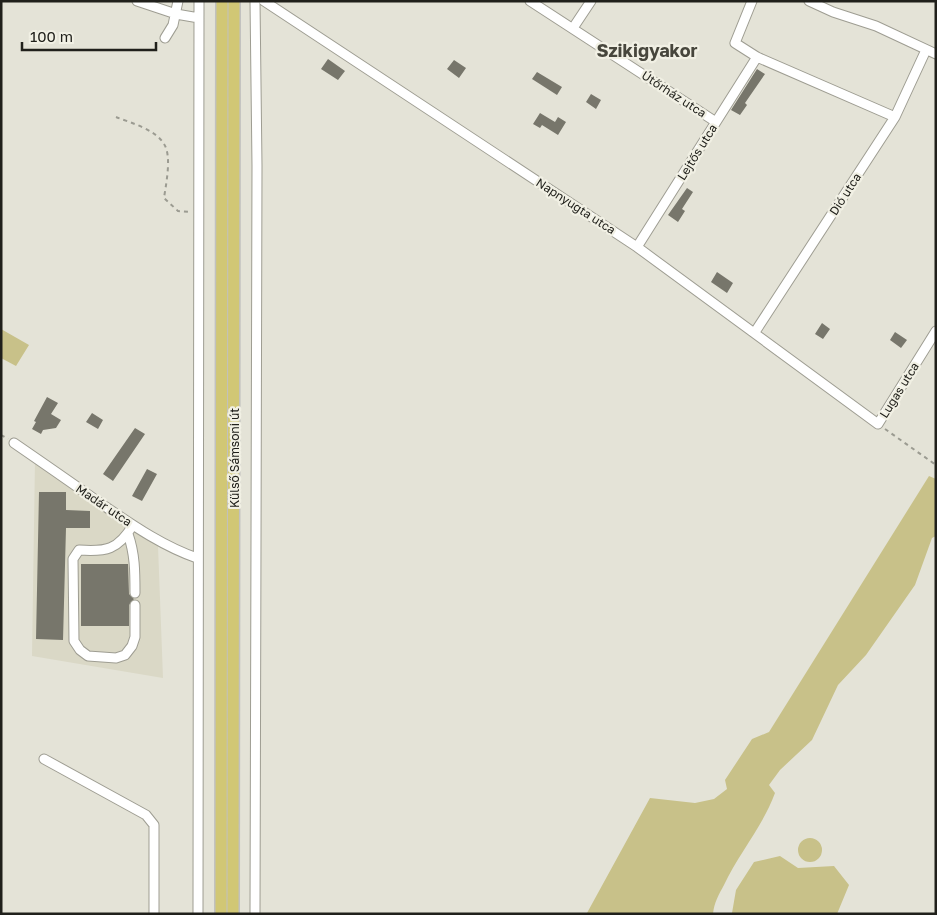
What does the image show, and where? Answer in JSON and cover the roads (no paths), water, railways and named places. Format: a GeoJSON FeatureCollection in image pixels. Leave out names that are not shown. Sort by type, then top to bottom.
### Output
{"type":"FeatureCollection","features":[{"type":"Feature","properties":{"kind":"main road","name":"Külső Sámsoni út"},"geometry":{"type":"LineString","coordinates":[[221,914],[222,1]]}},
{"type":"Feature","properties":{"kind":"main road","name":"Külső Sámsoni út"},"geometry":{"type":"LineString","coordinates":[[233,914],[234,1]]}},
{"type":"Feature","properties":{"kind":"street"},"geometry":{"type":"LineString","coordinates":[[137,1],[176,14],[199,18]]}},
{"type":"Feature","properties":{"kind":"street"},"geometry":{"type":"LineString","coordinates":[[165,38],[173,25],[178,1]]}},
{"type":"Feature","properties":{"kind":"street"},"geometry":{"type":"LineString","coordinates":[[198,914],[199,1]]}},
{"type":"Feature","properties":{"kind":"street"},"geometry":{"type":"LineString","coordinates":[[255,1],[257,166],[255,914]]}},
{"type":"Feature","properties":{"kind":"street","name":"Napnyugta utca"},"geometry":{"type":"LineString","coordinates":[[264,1],[637,247],[878,424]]}},
{"type":"Feature","properties":{"kind":"street","name":"Útőrház utca"},"geometry":{"type":"LineString","coordinates":[[530,1],[716,122]]}},
{"type":"Feature","properties":{"kind":"street"},"geometry":{"type":"LineString","coordinates":[[574,28],[591,1]]}},
{"type":"Feature","properties":{"kind":"street"},"geometry":{"type":"LineString","coordinates":[[752,1],[735,43],[757,57],[895,117]]}},
{"type":"Feature","properties":{"kind":"street"},"geometry":{"type":"LineString","coordinates":[[809,1],[833,12],[876,26],[936,54]]}},
{"type":"Feature","properties":{"kind":"street","name":"Dió utca"},"geometry":{"type":"LineString","coordinates":[[755,332],[895,117],[926,50]]}},
{"type":"Feature","properties":{"kind":"street","name":"Lejtős utca"},"geometry":{"type":"LineString","coordinates":[[637,247],[757,57]]}},
{"type":"Feature","properties":{"kind":"street","name":"Lugas utca"},"geometry":{"type":"LineString","coordinates":[[878,424],[936,331]]}},
{"type":"Feature","properties":{"kind":"street","name":"Madár utca"},"geometry":{"type":"LineString","coordinates":[[14,443],[133,525],[181,553],[198,558]]}},
{"type":"Feature","properties":{"kind":"street"},"geometry":{"type":"LineString","coordinates":[[133,525],[128,534],[118,544],[104,551],[79,550],[73,559],[74,641],[80,650],[88,656],[116,658],[126,655],[135,637],[135,605]]}},
{"type":"Feature","properties":{"kind":"street"},"geometry":{"type":"LineString","coordinates":[[128,534],[135,564],[134,593]]}},
{"type":"Feature","properties":{"kind":"street"},"geometry":{"type":"LineString","coordinates":[[44,759],[146,815],[154,825],[154,914]]}},
{"type":"Feature","properties":{"kind":"district","name":"Szikigyakor"},"geometry":{"type":"Point","coordinates":[647,50]}}]}
